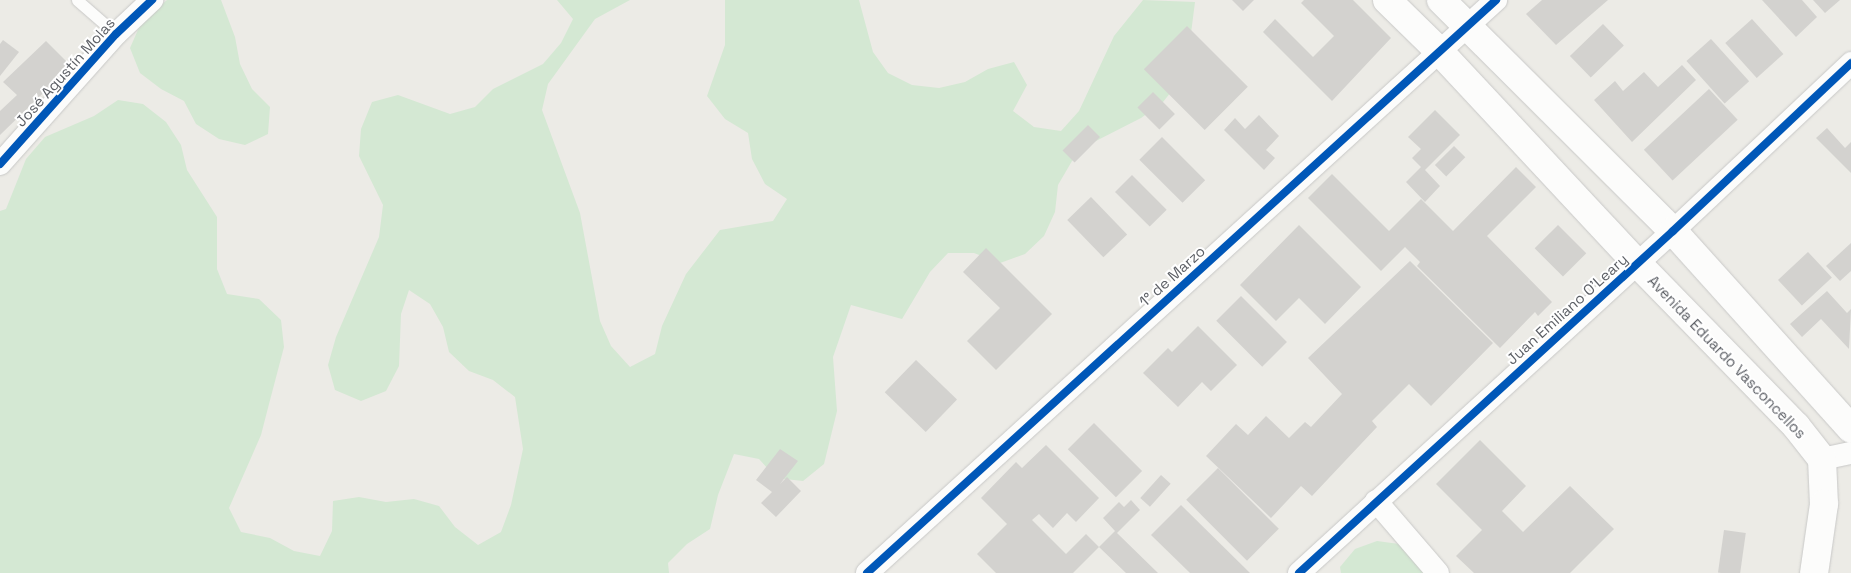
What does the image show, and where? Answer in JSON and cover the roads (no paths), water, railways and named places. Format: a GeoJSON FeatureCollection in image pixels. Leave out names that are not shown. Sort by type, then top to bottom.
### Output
{"type":"FeatureCollection","features":[{"type":"Feature","properties":{"kind":"street","name":"José Agustín Molas"},"geometry":{"type":"LineString","coordinates":[[0,164],[116,34],[152,0]]}},
{"type":"Feature","properties":{"kind":"street","name":"Avenida Eduardo Vasconcellos"},"geometry":{"type":"LineString","coordinates":[[1387,0],[1439,51],[1637,263],[1796,426],[1822,459]]}},
{"type":"Feature","properties":{"kind":"street"},"geometry":{"type":"LineString","coordinates":[[1441,0],[1673,231],[1851,429]]}},
{"type":"Feature","properties":{"kind":"street","name":"1° de Marzo"},"geometry":{"type":"LineString","coordinates":[[866,573],[1496,0]]}},
{"type":"Feature","properties":{"kind":"street","name":"Juan Emiliano O'Leary"},"geometry":{"type":"LineString","coordinates":[[1299,573],[1673,231],[1851,63]]}},
{"type":"Feature","properties":{"kind":"street"},"geometry":{"type":"LineString","coordinates":[[1814,573],[1824,504],[1822,459],[1851,453]]}},
{"type":"Feature","properties":{"kind":"street"},"geometry":{"type":"LineString","coordinates":[[1376,502],[1438,573]]}},
{"type":"Feature","properties":{"kind":"lane"},"geometry":{"type":"LineString","coordinates":[[77,0],[116,34]]}}]}
